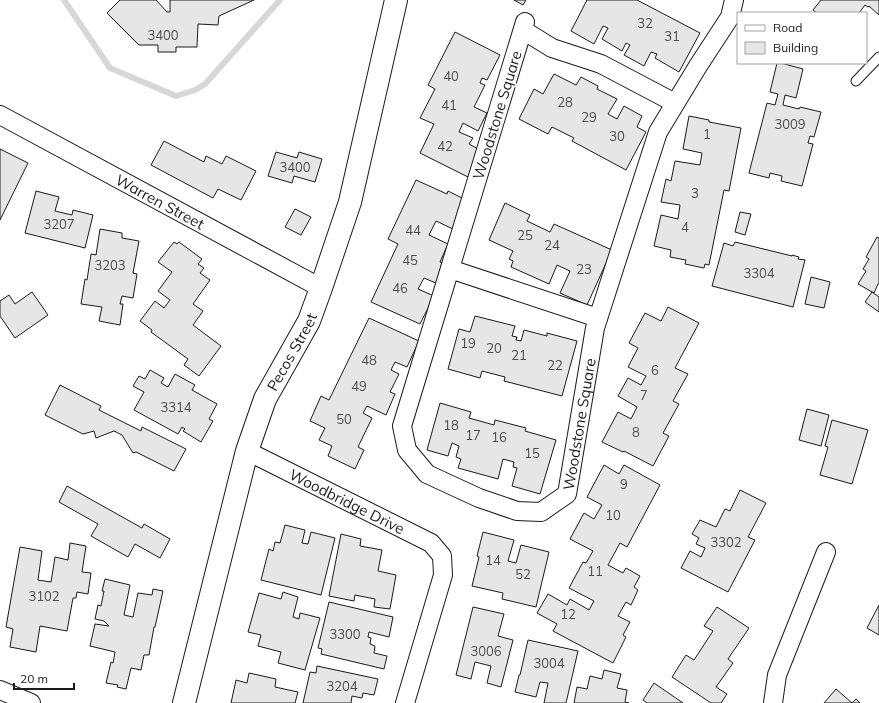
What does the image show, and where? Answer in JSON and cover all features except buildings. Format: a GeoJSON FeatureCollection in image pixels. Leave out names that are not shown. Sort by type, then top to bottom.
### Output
{"type":"FeatureCollection","features":[{"type":"Feature","properties":{"kind":"street","name":"Pecos Street"},"geometry":{"type":"LineString","coordinates":[[184,703],[248,451],[266,398],[309,321],[350,202],[396,0]]}},
{"type":"Feature","properties":{"kind":"street","name":"Woodstone Square"},"geometry":{"type":"LineString","coordinates":[[676,103],[601,64],[552,48],[524,26],[402,426],[407,450],[427,474],[479,498],[517,511],[541,512],[567,494],[595,328],[658,132],[730,17],[734,0]]}},
{"type":"Feature","properties":{"kind":"street","name":"Warren Street"},"geometry":{"type":"LineString","coordinates":[[0,115],[321,288]]}},
{"type":"Feature","properties":{"kind":"street"},"geometry":{"type":"LineString","coordinates":[[450,269],[598,318]]}},
{"type":"Feature","properties":{"kind":"street","name":"Woodbridge Drive"},"geometry":{"type":"LineString","coordinates":[[248,451],[431,542],[442,556],[443,575],[405,703]]}},
{"type":"Feature","properties":{"kind":"street"},"geometry":{"type":"LineString","coordinates":[[773,703],[777,674],[826,552]]}},
{"type":"Feature","properties":{"kind":"street"},"geometry":{"type":"LineString","coordinates":[[0,690],[30,703]]}},
{"type":"Feature","properties":{"kind":"lane"},"geometry":{"type":"LineString","coordinates":[[856,81],[879,56]]}},
{"type":"Feature","properties":{"kind":"waterway"},"geometry":{"type":"LineString","coordinates":[[64,0],[110,68],[176,96],[195,90],[205,84],[280,0]]}}]}
